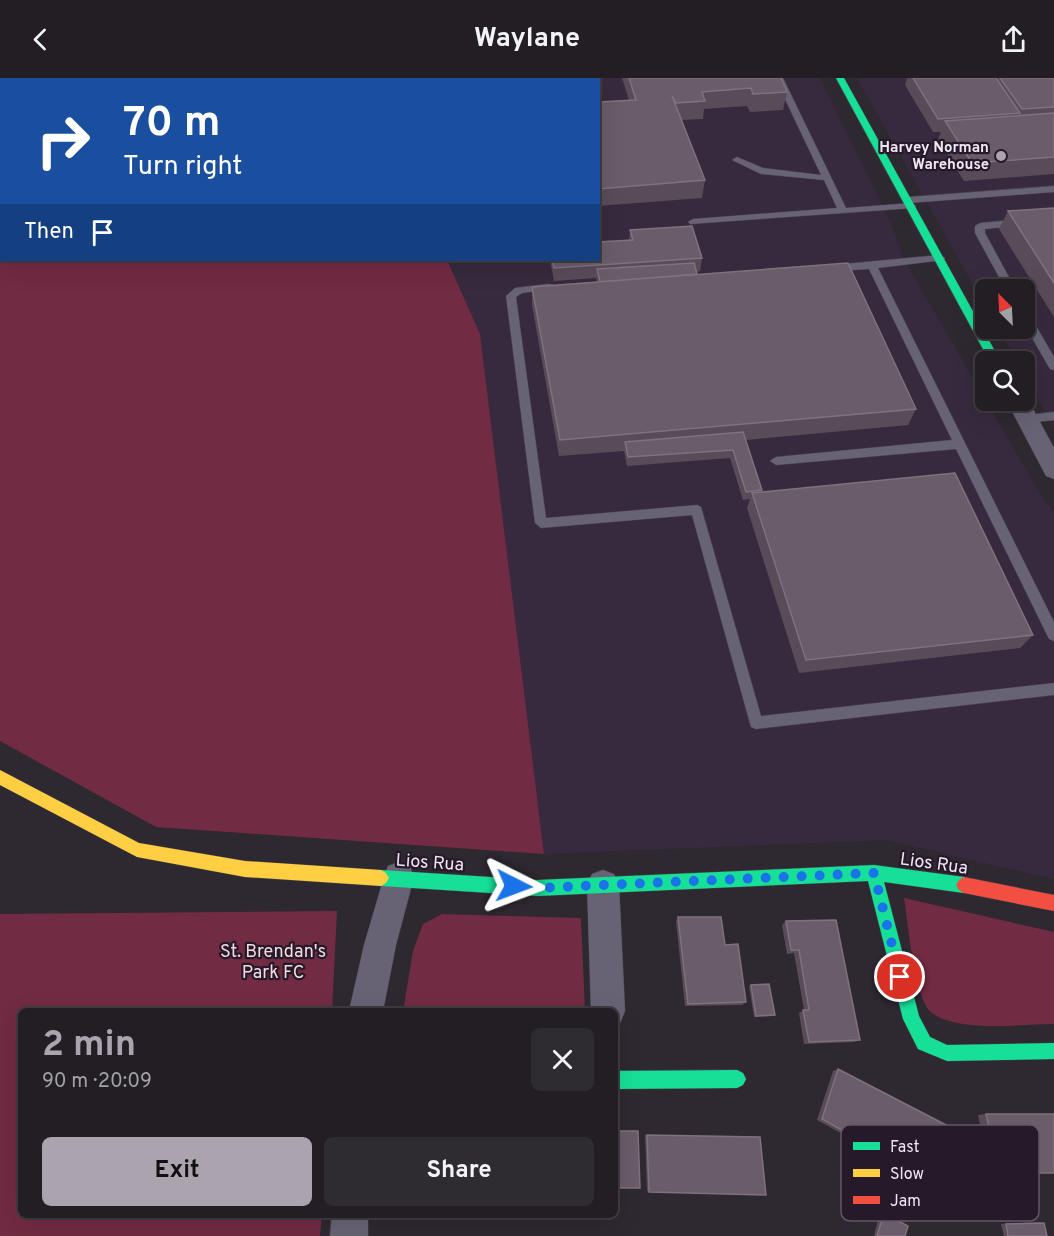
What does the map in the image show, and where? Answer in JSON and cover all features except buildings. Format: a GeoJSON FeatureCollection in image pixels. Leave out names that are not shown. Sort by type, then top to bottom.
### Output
{"type":"FeatureCollection","features":[{"type":"Feature","properties":{"kind":"street"},"geometry":{"type":"LineString","coordinates":[[840,78],[990,351]]}},
{"type":"Feature","properties":{"kind":"street"},"geometry":{"type":"LineString","coordinates":[[1023,411],[1054,470]]}},
{"type":"Feature","properties":{"kind":"street","name":"Lios Rua"},"geometry":{"type":"LineString","coordinates":[[0,777],[137,850],[245,869],[399,877],[537,888],[874,873],[990,889],[1054,903]]}},
{"type":"Feature","properties":{"kind":"street"},"geometry":{"type":"LineString","coordinates":[[874,873],[910,1019],[924,1042],[947,1053],[1054,1051]]}},
{"type":"Feature","properties":{"kind":"street"},"geometry":{"type":"LineString","coordinates":[[367,1008],[380,945],[399,877]]}},
{"type":"Feature","properties":{"kind":"street"},"geometry":{"type":"LineString","coordinates":[[603,885],[608,1008]]}},
{"type":"Feature","properties":{"kind":"street"},"geometry":{"type":"LineString","coordinates":[[618,1080],[737,1079]]}},
{"type":"Feature","properties":{"kind":"street"},"geometry":{"type":"LineString","coordinates":[[349,1236],[350,1218]]}},
{"type":"Feature","properties":{"kind":"lane"},"geometry":{"type":"LineString","coordinates":[[779,78],[843,211]]}},
{"type":"Feature","properties":{"kind":"lane"},"geometry":{"type":"LineString","coordinates":[[737,160],[761,171],[827,178]]}},
{"type":"Feature","properties":{"kind":"lane"},"geometry":{"type":"LineString","coordinates":[[693,222],[843,211],[1054,189]]}},
{"type":"Feature","properties":{"kind":"lane"},"geometry":{"type":"LineString","coordinates":[[1005,279],[980,233],[980,226],[1054,219]]}},
{"type":"Feature","properties":{"kind":"lane"},"geometry":{"type":"LineString","coordinates":[[824,268],[940,258]]}},
{"type":"Feature","properties":{"kind":"lane"},"geometry":{"type":"LineString","coordinates":[[872,265],[1054,635]]}},
{"type":"Feature","properties":{"kind":"lane"},"geometry":{"type":"LineString","coordinates":[[564,286],[519,290],[511,296],[541,523],[697,510],[756,723],[1054,689]]}},
{"type":"Feature","properties":{"kind":"lane"},"geometry":{"type":"LineString","coordinates":[[1035,333],[1054,366]]}},
{"type":"Feature","properties":{"kind":"lane"},"geometry":{"type":"LineString","coordinates":[[1027,411],[1054,417]]}},
{"type":"Feature","properties":{"kind":"lane"},"geometry":{"type":"LineString","coordinates":[[776,460],[959,444]]}},
{"type":"Feature","properties":{"kind":"shaded area"},"geometry":{"type":"Polygon","coordinates":[[[600,78],[820,78],[891,223],[905,262],[975,382],[975,411],[992,411],[1042,497],[1054,513],[1054,879],[886,840],[544,854],[480,334],[447,261],[600,261],[600,78]]]}},
{"type":"Feature","properties":{"kind":"shaded area"},"geometry":{"type":"Polygon","coordinates":[[[857,78],[1054,78],[1054,428],[1035,393],[1035,351],[1011,351],[1004,339],[1035,339],[1035,279],[975,279],[975,288],[857,78]]]}},
{"type":"Feature","properties":{"kind":"green space"},"geometry":{"type":"Polygon","coordinates":[[[0,261],[447,261],[480,334],[544,854],[156,827],[0,741],[0,261]]]}},
{"type":"Feature","properties":{"kind":"green space"},"geometry":{"type":"Polygon","coordinates":[[[904,898],[1054,932],[1054,1024],[974,1025],[944,1019],[932,1013],[926,1005],[916,977],[904,898]]]}},
{"type":"Feature","properties":{"kind":"green space","name":"St. Brendan's Park FC"},"geometry":{"type":"Polygon","coordinates":[[[337,911],[332,1008],[18,1008],[18,1218],[322,1218],[320,1236],[0,1236],[0,914],[337,911]]]}},
{"type":"Feature","properties":{"kind":"green space"},"geometry":{"type":"Polygon","coordinates":[[[442,914],[581,918],[585,1008],[404,1008],[413,951],[423,924],[442,914]]]}},
{"type":"Feature","properties":{"kind":"traffic: fast"},"geometry":{"type":"LineString","coordinates":[[840,78],[990,351]]}},
{"type":"Feature","properties":{"kind":"traffic: fast"},"geometry":{"type":"LineString","coordinates":[[381,878],[537,888],[874,873],[964,885]]}},
{"type":"Feature","properties":{"kind":"traffic: fast"},"geometry":{"type":"LineString","coordinates":[[874,873],[911,1019],[924,1043],[947,1053],[1054,1051]]}},
{"type":"Feature","properties":{"kind":"traffic: fast"},"geometry":{"type":"LineString","coordinates":[[618,1080],[737,1079]]}},
{"type":"Feature","properties":{"kind":"traffic: slow"},"geometry":{"type":"LineString","coordinates":[[0,777],[137,850],[245,869],[381,878]]}},
{"type":"Feature","properties":{"kind":"traffic: jam"},"geometry":{"type":"LineString","coordinates":[[964,885],[1054,903]]}},
{"type":"Feature","properties":{"kind":"place","name":"Harvey Norman Warehouse"},"geometry":{"type":"Point","coordinates":[1001,156]}},
{"type":"Feature","properties":{"kind":"route"},"geometry":{"type":"LineString","coordinates":[[514,886],[537,888],[874,873],[900,977]]}}]}
